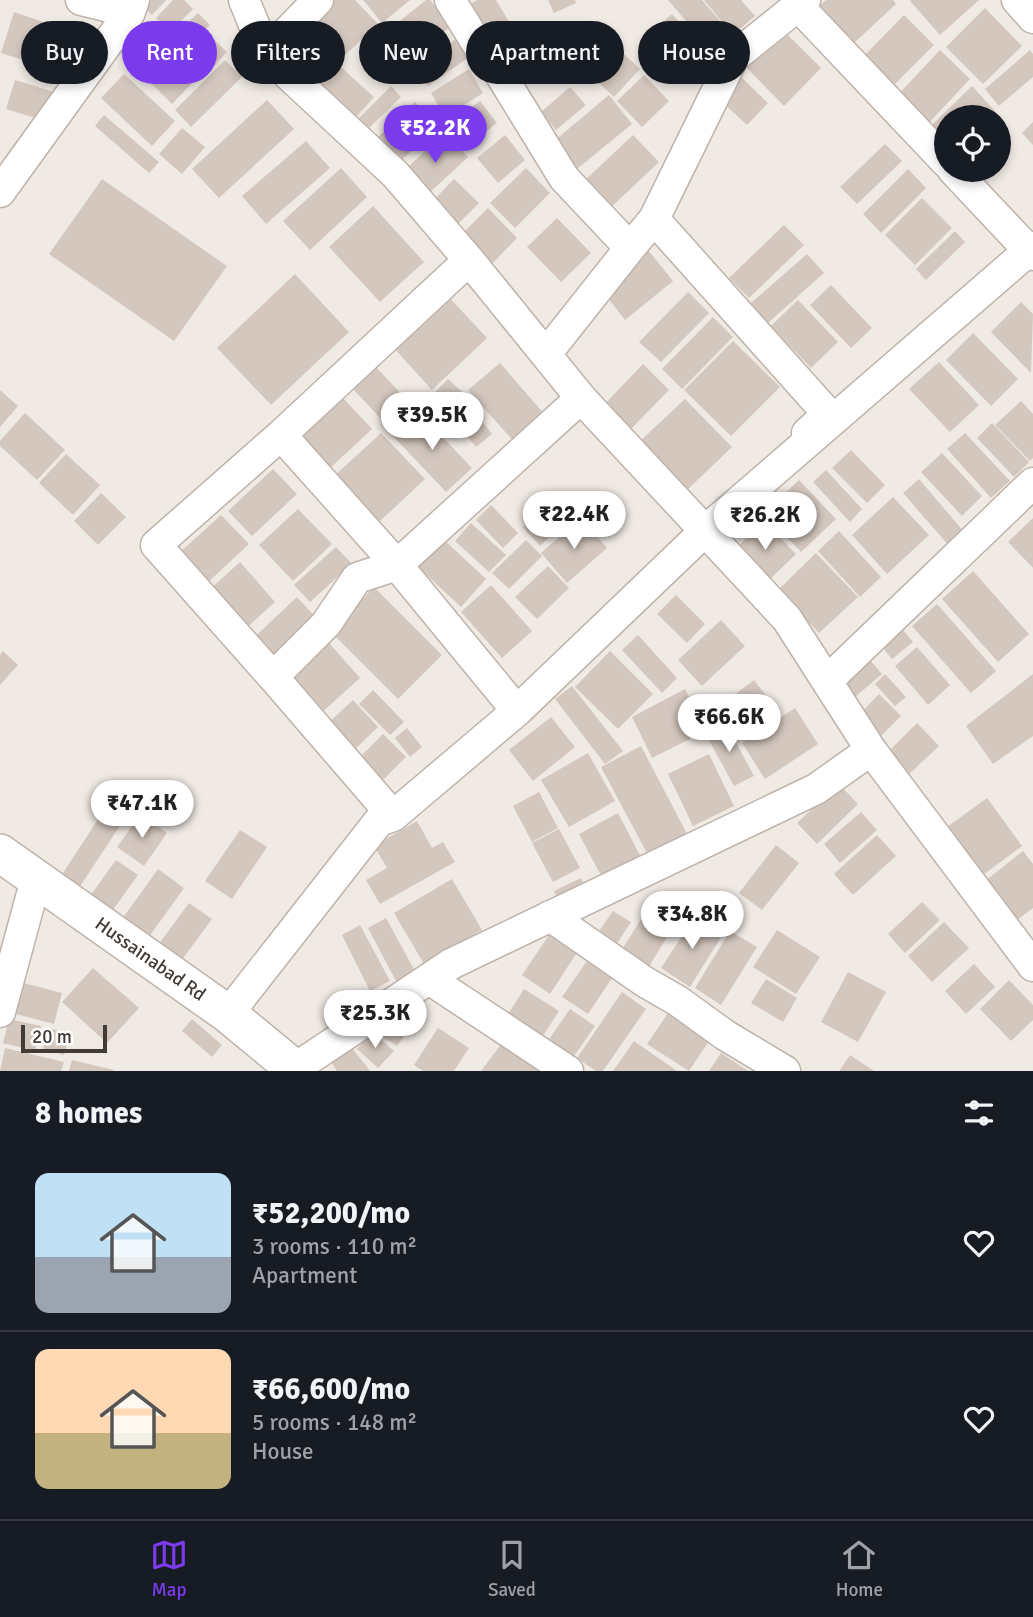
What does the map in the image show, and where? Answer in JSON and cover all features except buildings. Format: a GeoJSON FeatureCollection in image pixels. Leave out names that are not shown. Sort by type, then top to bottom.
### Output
{"type":"FeatureCollection","features":[{"type":"Feature","properties":{"kind":"street"},"geometry":{"type":"LineString","coordinates":[[0,191],[132,6],[81,0]]}},
{"type":"Feature","properties":{"kind":"street"},"geometry":{"type":"LineString","coordinates":[[244,0],[253,21]]}},
{"type":"Feature","properties":{"kind":"street"},"geometry":{"type":"LineString","coordinates":[[298,21],[318,0]]}},
{"type":"Feature","properties":{"kind":"street"},"geometry":{"type":"LineString","coordinates":[[450,0],[486,58],[499,72],[564,177],[630,248]]}},
{"type":"Feature","properties":{"kind":"street"},"geometry":{"type":"LineString","coordinates":[[546,354],[654,219],[733,58],[802,3],[934,149]]}},
{"type":"Feature","properties":{"kind":"street"},"geometry":{"type":"LineString","coordinates":[[298,84],[396,174],[581,398],[788,619],[871,750],[1033,965]]}},
{"type":"Feature","properties":{"kind":"street"},"geometry":{"type":"LineString","coordinates":[[706,530],[1032,251],[965,182]]}},
{"type":"Feature","properties":{"kind":"street"},"geometry":{"type":"LineString","coordinates":[[228,1014],[379,821],[393,816],[517,711],[828,414],[654,219]]}},
{"type":"Feature","properties":{"kind":"street"},"geometry":{"type":"LineString","coordinates":[[393,816],[156,545],[281,435],[469,260]]}},
{"type":"Feature","properties":{"kind":"street"},"geometry":{"type":"LineString","coordinates":[[273,677],[326,624],[357,578],[397,565],[581,398]]}},
{"type":"Feature","properties":{"kind":"street"},"geometry":{"type":"LineString","coordinates":[[281,435],[397,565],[517,711]]}},
{"type":"Feature","properties":{"kind":"street"},"geometry":{"type":"LineString","coordinates":[[827,681],[1033,483]]}},
{"type":"Feature","properties":{"kind":"street"},"geometry":{"type":"LineString","coordinates":[[296,1070],[451,964],[816,789],[871,750]]}},
{"type":"Feature","properties":{"kind":"street","name":"Hussainabad Rd"},"geometry":{"type":"LineString","coordinates":[[0,853],[228,1014],[296,1070]]}},
{"type":"Feature","properties":{"kind":"street"},"geometry":{"type":"LineString","coordinates":[[0,1012],[36,879]]}},
{"type":"Feature","properties":{"kind":"street"},"geometry":{"type":"LineString","coordinates":[[550,916],[725,1035],[785,1071]]}},
{"type":"Feature","properties":{"kind":"street"},"geometry":{"type":"LineString","coordinates":[[429,979],[568,1071]]}}]}
